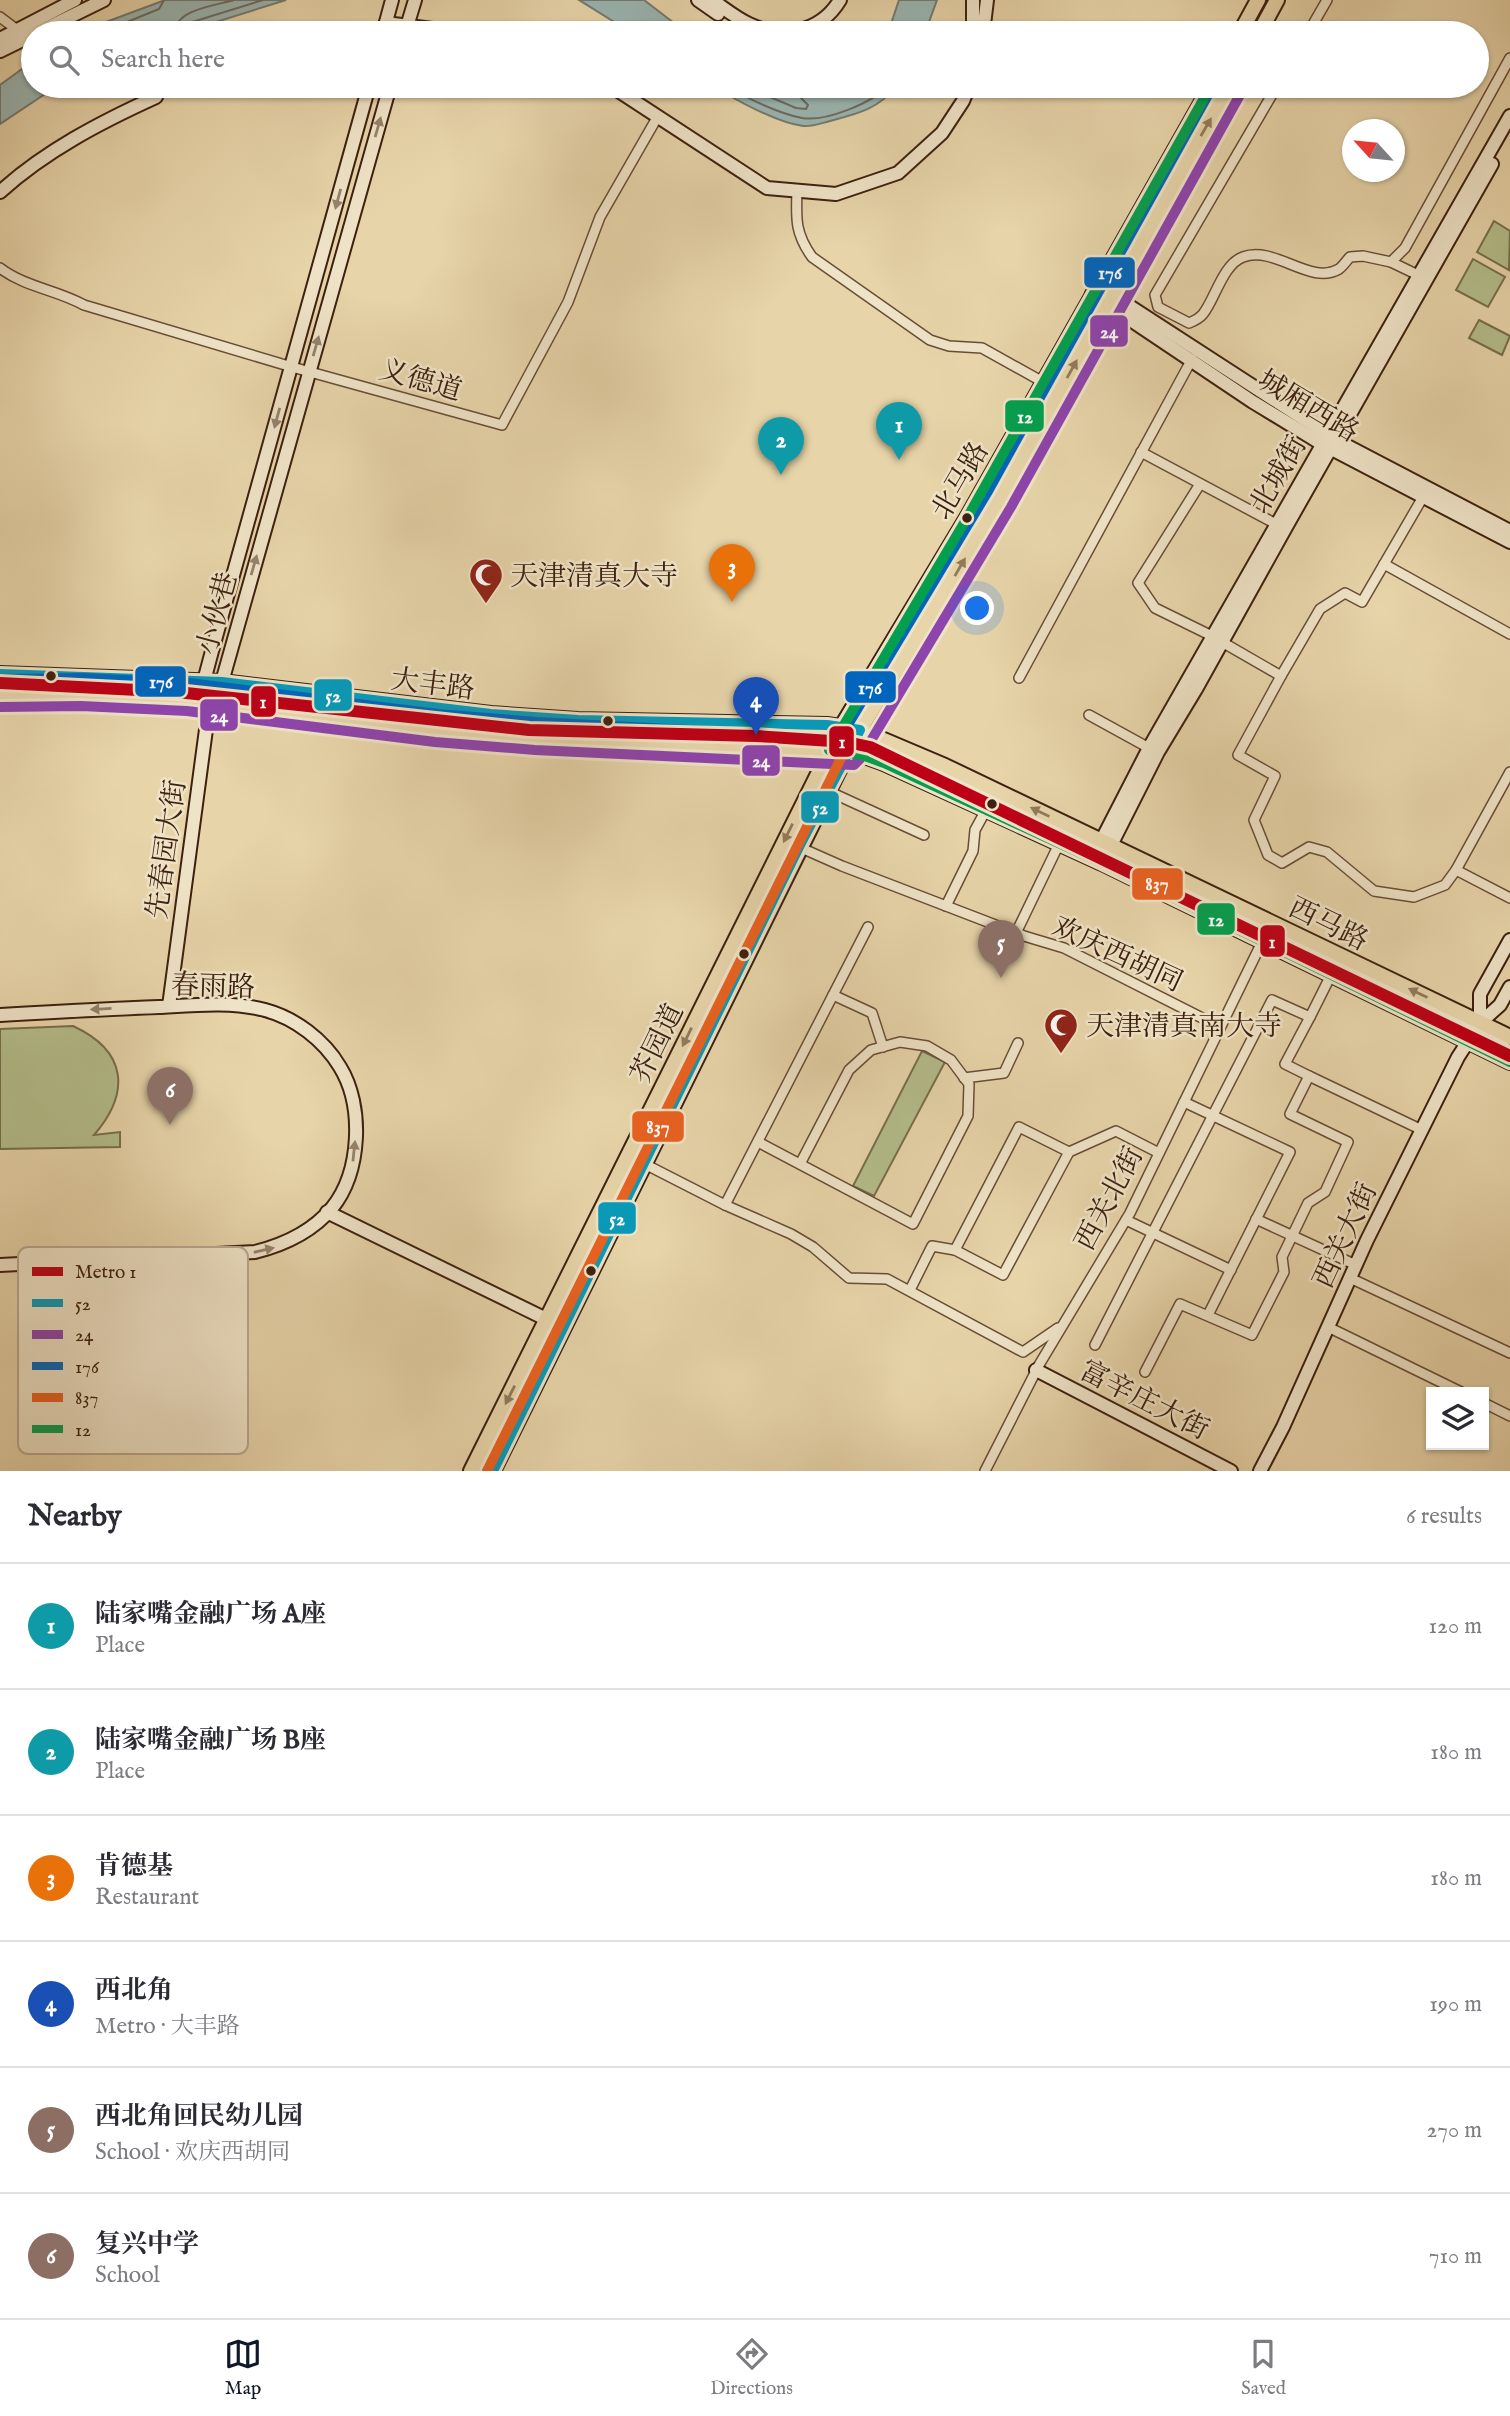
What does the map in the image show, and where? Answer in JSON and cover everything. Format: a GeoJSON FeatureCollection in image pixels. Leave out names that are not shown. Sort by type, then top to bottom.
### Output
{"type":"FeatureCollection","features":[{"type":"Feature","properties":{"kind":"main road"},"geometry":{"type":"LineString","coordinates":[[1247,21],[1258,0]]}},
{"type":"Feature","properties":{"kind":"main road"},"geometry":{"type":"LineString","coordinates":[[1266,21],[1277,0]]}},
{"type":"Feature","properties":{"kind":"main road","name":"北马路"},"geometry":{"type":"LineString","coordinates":[[829,750],[967,518],[1204,98]]}},
{"type":"Feature","properties":{"kind":"main road","name":"北马路"},"geometry":{"type":"LineString","coordinates":[[848,752],[987,520],[1222,98]]}},
{"type":"Feature","properties":{"kind":"main road","name":"大丰路"},"geometry":{"type":"LineString","coordinates":[[0,674],[222,682],[491,714],[607,722],[842,726],[860,730]]}},
{"type":"Feature","properties":{"kind":"main road","name":"大丰路"},"geometry":{"type":"LineString","coordinates":[[0,692],[133,693],[437,728],[536,736],[829,750]]}},
{"type":"Feature","properties":{"kind":"main road","name":"西马路"},"geometry":{"type":"LineString","coordinates":[[860,730],[946,766],[1510,1037]]}},
{"type":"Feature","properties":{"kind":"main road","name":"西马路"},"geometry":{"type":"LineString","coordinates":[[829,750],[848,752],[884,763],[1097,861],[1510,1062]]}},
{"type":"Feature","properties":{"kind":"main road","name":"芥园道"},"geometry":{"type":"LineString","coordinates":[[471,1471],[829,750]]}},
{"type":"Feature","properties":{"kind":"main road","name":"芥园道"},"geometry":{"type":"LineString","coordinates":[[493,1471],[848,752]]}},
{"type":"Feature","properties":{"kind":"street"},"geometry":{"type":"LineString","coordinates":[[40,21],[75,0]]}},
{"type":"Feature","properties":{"kind":"street"},"geometry":{"type":"LineString","coordinates":[[52,21],[104,0]]}},
{"type":"Feature","properties":{"kind":"street"},"geometry":{"type":"LineString","coordinates":[[386,21],[392,0]]}},
{"type":"Feature","properties":{"kind":"street"},"geometry":{"type":"LineString","coordinates":[[408,21],[415,0]]}},
{"type":"Feature","properties":{"kind":"street"},"geometry":{"type":"LineString","coordinates":[[698,0],[728,21]]}},
{"type":"Feature","properties":{"kind":"street"},"geometry":{"type":"LineString","coordinates":[[712,0],[744,21]]}},
{"type":"Feature","properties":{"kind":"street"},"geometry":{"type":"LineString","coordinates":[[820,21],[828,16],[840,0]]}},
{"type":"Feature","properties":{"kind":"street"},"geometry":{"type":"LineString","coordinates":[[831,21],[849,0]]}},
{"type":"Feature","properties":{"kind":"street"},"geometry":{"type":"LineString","coordinates":[[973,0],[974,21]]}},
{"type":"Feature","properties":{"kind":"street"},"geometry":{"type":"LineString","coordinates":[[984,21],[987,0]]}},
{"type":"Feature","properties":{"kind":"street"},"geometry":{"type":"LineString","coordinates":[[1315,21],[1327,0]]}},
{"type":"Feature","properties":{"kind":"street"},"geometry":{"type":"LineString","coordinates":[[0,17],[19,34]]}},
{"type":"Feature","properties":{"kind":"street"},"geometry":{"type":"LineString","coordinates":[[0,39],[19,34]]}},
{"type":"Feature","properties":{"kind":"street"},"geometry":{"type":"LineString","coordinates":[[0,51],[19,34]]}},
{"type":"Feature","properties":{"kind":"street"},"geometry":{"type":"LineString","coordinates":[[1489,96],[1510,58]]}},
{"type":"Feature","properties":{"kind":"street"},"geometry":{"type":"LineString","coordinates":[[0,192],[60,147],[154,98]]}},
{"type":"Feature","properties":{"kind":"street","name":"小伙巷"},"geometry":{"type":"LineString","coordinates":[[212,700],[204,681],[366,98]]}},
{"type":"Feature","properties":{"kind":"street","name":"小伙巷"},"geometry":{"type":"LineString","coordinates":[[212,700],[222,682],[387,98]]}},
{"type":"Feature","properties":{"kind":"street"},"geometry":{"type":"LineString","coordinates":[[630,98],[767,188],[836,194],[898,173],[942,133],[964,98]]}},
{"type":"Feature","properties":{"kind":"street"},"geometry":{"type":"LineString","coordinates":[[1268,98],[1155,295],[1158,307],[1189,323],[1201,317],[1225,273],[1241,257],[1264,253],[1321,273],[1338,269],[1350,257],[1363,256],[1391,262],[1418,275]]}},
{"type":"Feature","properties":{"kind":"street"},"geometry":{"type":"LineString","coordinates":[[1391,262],[1405,248],[1488,98]]}},
{"type":"Feature","properties":{"kind":"street","name":"义德道"},"geometry":{"type":"LineString","coordinates":[[0,268],[21,282],[68,296],[84,305],[292,367],[502,425],[568,302],[600,218],[658,116]]}},
{"type":"Feature","properties":{"kind":"street","name":"北城街"},"geometry":{"type":"LineString","coordinates":[[1097,861],[1158,752],[1276,524],[1329,442],[1418,275],[1510,116]]}},
{"type":"Feature","properties":{"kind":"street","name":"北城街"},"geometry":{"type":"LineString","coordinates":[[1106,844],[1149,748],[1218,639],[1329,442],[1510,133]]}},
{"type":"Feature","properties":{"kind":"street"},"geometry":{"type":"LineString","coordinates":[[797,191],[796,224],[801,243],[812,257],[930,340],[949,346],[982,348],[1043,382]]}},
{"type":"Feature","properties":{"kind":"street","name":"城厢西路"},"geometry":{"type":"LineString","coordinates":[[1094,290],[1329,442],[1423,497],[1510,542]]}},
{"type":"Feature","properties":{"kind":"street","name":"城厢西路"},"geometry":{"type":"LineString","coordinates":[[1110,299],[1253,402],[1510,531]]}},
{"type":"Feature","properties":{"kind":"street"},"geometry":{"type":"LineString","coordinates":[[1019,678],[1192,359]]}},
{"type":"Feature","properties":{"kind":"street"},"geometry":{"type":"LineString","coordinates":[[1141,452],[1276,524]]}},
{"type":"Feature","properties":{"kind":"street"},"geometry":{"type":"LineString","coordinates":[[1200,484],[1138,583],[1155,608],[1218,639],[1281,676]]}},
{"type":"Feature","properties":{"kind":"street"},"geometry":{"type":"LineString","coordinates":[[1423,497],[1362,602],[1345,593],[1320,609],[1238,755],[1275,776],[1254,820],[1268,855],[1282,863],[1308,847],[1327,852],[1374,891],[1414,897],[1445,885],[1510,772]]}},
{"type":"Feature","properties":{"kind":"street"},"geometry":{"type":"LineString","coordinates":[[1384,564],[1510,634]]}},
{"type":"Feature","properties":{"kind":"street","name":"先春园大街"},"geometry":{"type":"LineString","coordinates":[[169,1006],[206,722],[212,700]]}},
{"type":"Feature","properties":{"kind":"street"},"geometry":{"type":"LineString","coordinates":[[1088,715],[1149,748]]}},
{"type":"Feature","properties":{"kind":"street"},"geometry":{"type":"LineString","coordinates":[[828,791],[924,835]]}},
{"type":"Feature","properties":{"kind":"street"},"geometry":{"type":"LineString","coordinates":[[946,906],[974,851],[975,830],[986,810]]}},
{"type":"Feature","properties":{"kind":"street"},"geometry":{"type":"LineString","coordinates":[[1016,933],[1059,844]]}},
{"type":"Feature","properties":{"kind":"street","name":"欢庆西胡同"},"geometry":{"type":"LineString","coordinates":[[799,847],[1016,933],[1064,948],[1220,1027]]}},
{"type":"Feature","properties":{"kind":"street"},"geometry":{"type":"LineString","coordinates":[[1456,870],[1510,898]]}},
{"type":"Feature","properties":{"kind":"street"},"geometry":{"type":"LineString","coordinates":[[725,1205],[868,927]]}},
{"type":"Feature","properties":{"kind":"street"},"geometry":{"type":"LineString","coordinates":[[1480,1023],[1479,994],[1510,940]]}},
{"type":"Feature","properties":{"kind":"street","name":"西关北街"},"geometry":{"type":"LineString","coordinates":[[985,1471],[1061,1326],[1126,1220],[1262,943]]}},
{"type":"Feature","properties":{"kind":"street"},"geometry":{"type":"LineString","coordinates":[[1331,975],[1285,1064],[1422,1130]]}},
{"type":"Feature","properties":{"kind":"street","name":"西关大街"},"geometry":{"type":"LineString","coordinates":[[1260,1471],[1422,1130],[1468,1042],[1480,1023],[1500,1005],[1510,988]]}},
{"type":"Feature","properties":{"kind":"street"},"geometry":{"type":"LineString","coordinates":[[833,995],[872,1013],[883,1046]]}},
{"type":"Feature","properties":{"kind":"street"},"geometry":{"type":"LineString","coordinates":[[1095,1345],[1272,1000],[1310,1017]]}},
{"type":"Feature","properties":{"kind":"street","name":"春雨路"},"geometry":{"type":"LineString","coordinates":[[0,1014],[242,1005],[289,1020],[309,1033],[333,1058],[349,1087],[355,1149],[351,1169],[342,1191],[315,1224],[277,1246],[248,1252]]}},
{"type":"Feature","properties":{"kind":"street"},"geometry":{"type":"LineString","coordinates":[[758,1142],[914,1224],[968,1116],[968,1084],[951,1060],[927,1046],[900,1042],[871,1050],[849,1070],[800,1164]]}},
{"type":"Feature","properties":{"kind":"street"},"geometry":{"type":"LineString","coordinates":[[964,1078],[1004,1073],[1018,1043]]}},
{"type":"Feature","properties":{"kind":"street"},"geometry":{"type":"LineString","coordinates":[[1145,1372],[1180,1304],[1252,1335],[1284,1272],[1282,1257],[1308,1203],[1325,1192],[1348,1142],[1290,1114],[1309,1076]]}},
{"type":"Feature","properties":{"kind":"street"},"geometry":{"type":"LineString","coordinates":[[1184,1102],[1290,1152],[1208,1315]]}},
{"type":"Feature","properties":{"kind":"street"},"geometry":{"type":"LineString","coordinates":[[955,1250],[1019,1127],[1069,1152]]}},
{"type":"Feature","properties":{"kind":"street"},"geometry":{"type":"LineString","coordinates":[[909,1290],[932,1246],[955,1250],[1003,1275],[1069,1152],[1116,1131],[1159,1153]]}},
{"type":"Feature","properties":{"kind":"street"},"geometry":{"type":"LineString","coordinates":[[629,1156],[725,1205],[791,1234],[813,1247],[849,1278],[887,1279],[1023,1352],[1061,1326]]}},
{"type":"Feature","properties":{"kind":"street"},"geometry":{"type":"LineString","coordinates":[[327,1212],[548,1320]]}},
{"type":"Feature","properties":{"kind":"street"},"geometry":{"type":"LineString","coordinates":[[1256,1219],[1356,1265]]}},
{"type":"Feature","properties":{"kind":"street"},"geometry":{"type":"LineString","coordinates":[[1126,1220],[1231,1270]]}},
{"type":"Feature","properties":{"kind":"street","name":"春雨路"},"geometry":{"type":"LineString","coordinates":[[0,1265],[18,1264]]}},
{"type":"Feature","properties":{"kind":"street"},"geometry":{"type":"LineString","coordinates":[[1350,1278],[1510,1353]]}},
{"type":"Feature","properties":{"kind":"street"},"geometry":{"type":"LineString","coordinates":[[1328,1328],[1451,1387]]}},
{"type":"Feature","properties":{"kind":"street","name":"富辛庄大街"},"geometry":{"type":"LineString","coordinates":[[1037,1370],[1231,1471]]}},
{"type":"Feature","properties":{"kind":"street"},"geometry":{"type":"LineString","coordinates":[[1489,1406],[1510,1416]]}},
{"type":"Feature","properties":{"kind":"green space"},"geometry":{"type":"Polygon","coordinates":[[[1494,221],[1510,231],[1509,270],[1477,252],[1494,221]]]}},
{"type":"Feature","properties":{"kind":"green space"},"geometry":{"type":"Polygon","coordinates":[[[1473,259],[1505,277],[1488,307],[1456,290],[1473,259]]]}},
{"type":"Feature","properties":{"kind":"green space"},"geometry":{"type":"Polygon","coordinates":[[[1479,320],[1510,336],[1502,355],[1469,338],[1479,320]]]}},
{"type":"Feature","properties":{"kind":"green space"},"geometry":{"type":"Polygon","coordinates":[[[73,1026],[91,1036],[113,1060],[118,1074],[118,1088],[106,1119],[94,1135],[120,1132],[120,1147],[0,1149],[0,1029],[73,1026]]]}},
{"type":"Feature","properties":{"kind":"green space"},"geometry":{"type":"Polygon","coordinates":[[[922,1051],[945,1062],[874,1196],[853,1186],[922,1051]]]}},
{"type":"Feature","properties":{"kind":"water"},"geometry":{"type":"Polygon","coordinates":[[[165,0],[286,0],[219,21],[109,21],[165,0]]]}},
{"type":"Feature","properties":{"kind":"water"},"geometry":{"type":"Polygon","coordinates":[[[579,0],[644,0],[671,21],[613,21],[579,0]]]}},
{"type":"Feature","properties":{"kind":"water"},"geometry":{"type":"Polygon","coordinates":[[[899,0],[937,0],[929,21],[892,21],[899,0]]]}},
{"type":"Feature","properties":{"kind":"water"},"geometry":{"type":"Polygon","coordinates":[[[21,70],[21,98],[39,98],[0,124],[0,85],[21,70]]]}},
{"type":"Feature","properties":{"kind":"water"},"geometry":{"type":"Polygon","coordinates":[[[735,98],[884,98],[867,110],[806,126],[769,116],[735,98]]]}},
{"type":"Feature","properties":{"kind":"metro line","name":"1"},"geometry":{"type":"LineString","coordinates":[[0,683],[177,692],[529,730],[756,736],[847,742],[870,747],[1510,1056]]}},
{"type":"Feature","properties":{"kind":"transit line","name":"12"},"geometry":{"type":"LineString","coordinates":[[1204,98],[967,518],[829,750],[862,755],[884,763],[1102,863],[1510,1062]]}},
{"type":"Feature","properties":{"kind":"transit line","name":"176"},"geometry":{"type":"LineString","coordinates":[[0,679],[82,678],[189,683],[438,714],[840,738],[987,493],[1206,98]]}},
{"type":"Feature","properties":{"kind":"transit line","name":"24"},"geometry":{"type":"LineString","coordinates":[[0,707],[81,706],[187,711],[435,742],[535,750],[854,765],[1011,507],[1238,98]]}},
{"type":"Feature","properties":{"kind":"transit line","name":"52"},"geometry":{"type":"LineString","coordinates":[[0,674],[222,682],[491,714],[578,720],[827,725],[860,730],[799,847],[493,1471]]}},
{"type":"Feature","properties":{"kind":"transit line","name":"837"},"geometry":{"type":"LineString","coordinates":[[487,1471],[849,742],[868,747],[939,779],[1504,1050]]}},
{"type":"Feature","properties":{"kind":"place","name":"陆家嘴金融广场 A座"},"geometry":{"type":"Point","coordinates":[899,460]}},
{"type":"Feature","properties":{"kind":"place","name":"陆家嘴金融广场 B座"},"geometry":{"type":"Point","coordinates":[781,475]}},
{"type":"Feature","properties":{"kind":"place","name":"肯德基"},"geometry":{"type":"Point","coordinates":[732,602]}},
{"type":"Feature","properties":{"kind":"place","name":"天津清真大寺"},"geometry":{"type":"Point","coordinates":[486,605]}},
{"type":"Feature","properties":{"kind":"place","name":"西北角"},"geometry":{"type":"Point","coordinates":[756,735]}},
{"type":"Feature","properties":{"kind":"place","name":"西北角回民幼儿园"},"geometry":{"type":"Point","coordinates":[1001,978]}},
{"type":"Feature","properties":{"kind":"place","name":"天津清真南大寺"},"geometry":{"type":"Point","coordinates":[1061,1055]}},
{"type":"Feature","properties":{"kind":"place","name":"复兴中学"},"geometry":{"type":"Point","coordinates":[170,1125]}}]}
